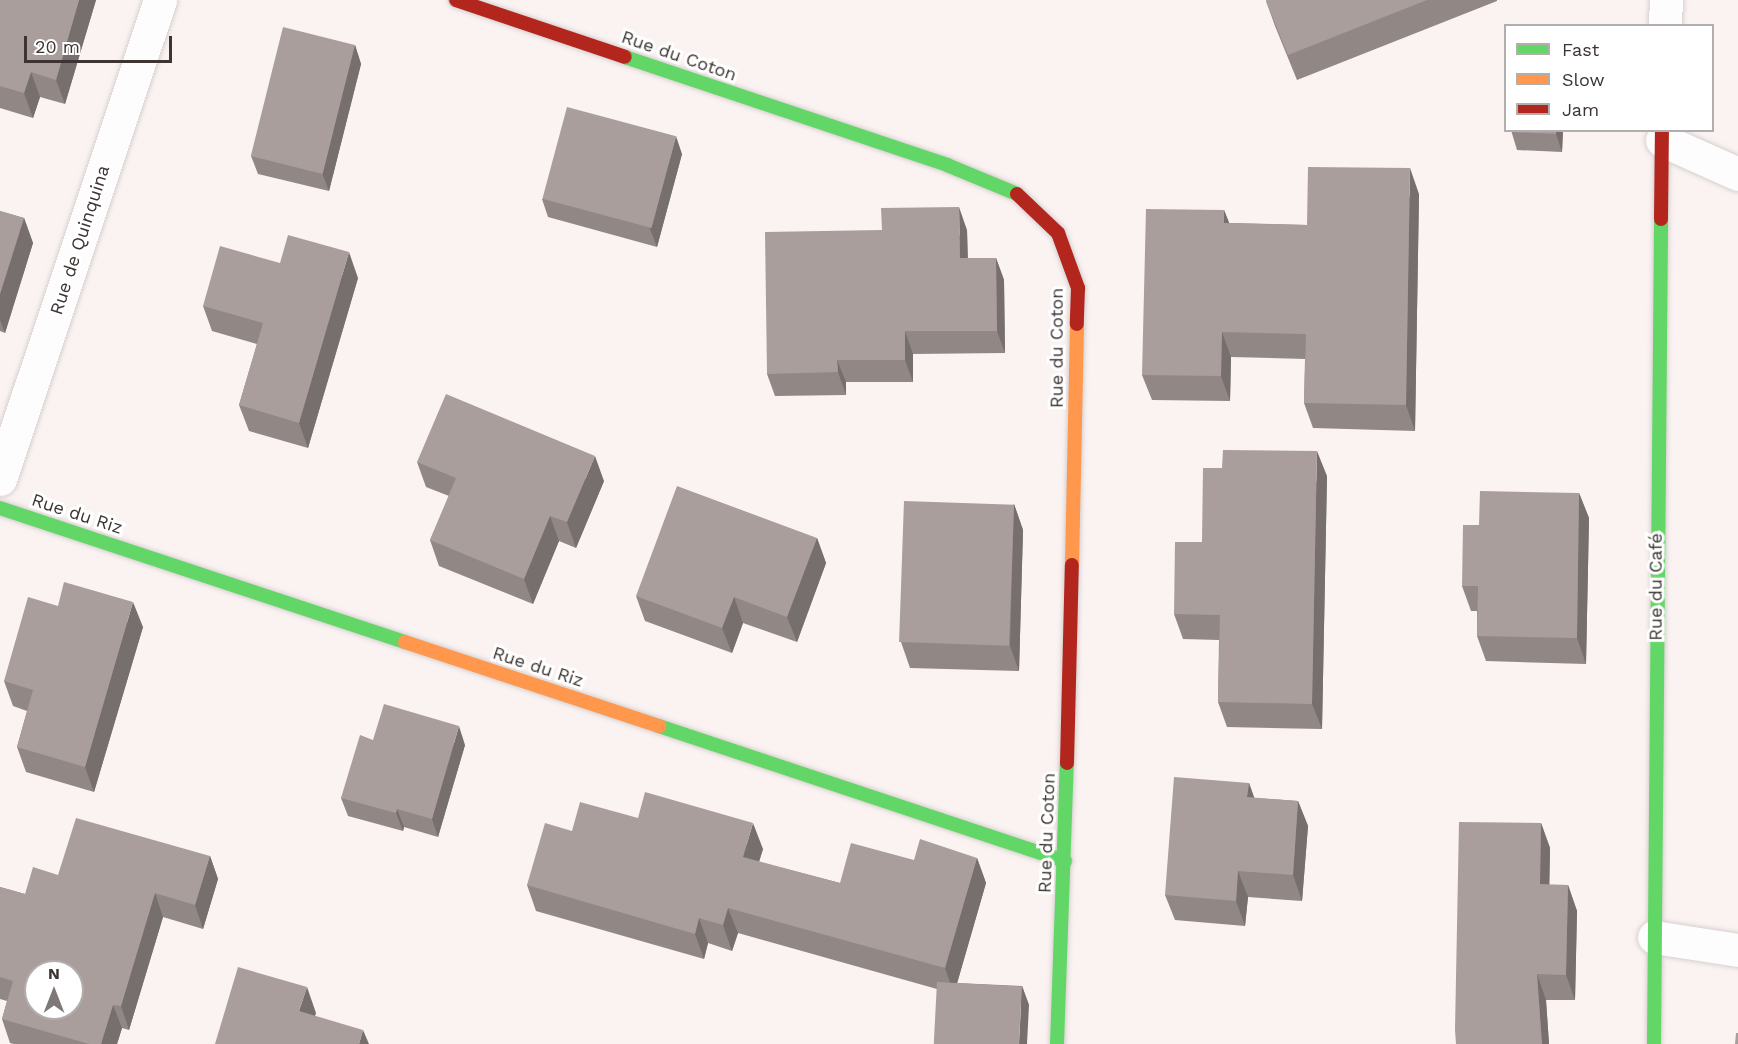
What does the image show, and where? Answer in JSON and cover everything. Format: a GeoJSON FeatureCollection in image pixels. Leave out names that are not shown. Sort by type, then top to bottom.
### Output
{"type":"FeatureCollection","features":[{"type":"Feature","properties":{"kind":"street","name":"Rue de Quinquina"},"geometry":{"type":"LineString","coordinates":[[0,479],[160,0]]}},
{"type":"Feature","properties":{"kind":"street","name":"Rue du Coton"},"geometry":{"type":"LineString","coordinates":[[456,0],[966,172],[1014,191],[1058,233],[1078,288],[1065,861],[1057,1044]]}},
{"type":"Feature","properties":{"kind":"street"},"geometry":{"type":"LineString","coordinates":[[1665,24],[1666,0]]}},
{"type":"Feature","properties":{"kind":"street"},"geometry":{"type":"LineString","coordinates":[[1662,135],[1738,174]]}},
{"type":"Feature","properties":{"kind":"street","name":"Rue du Café"},"geometry":{"type":"LineString","coordinates":[[1654,1044],[1662,135]]}},
{"type":"Feature","properties":{"kind":"street","name":"Rue du Riz"},"geometry":{"type":"LineString","coordinates":[[0,508],[1065,861]]}},
{"type":"Feature","properties":{"kind":"street"},"geometry":{"type":"LineString","coordinates":[[1654,937],[1738,950]]}},
{"type":"Feature","properties":{"kind":"building"},"geometry":{"type":"Polygon","coordinates":[[[0,0],[79,0],[56,80],[31,72],[24,93],[0,86],[0,0]]]}},
{"type":"Feature","properties":{"kind":"building"},"geometry":{"type":"Polygon","coordinates":[[[1267,0],[1427,0],[1288,55],[1267,0]]]}},
{"type":"Feature","properties":{"kind":"building"},"geometry":{"type":"Polygon","coordinates":[[[283,27],[355,45],[323,174],[251,156],[283,27]]]}},
{"type":"Feature","properties":{"kind":"building"},"geometry":{"type":"Polygon","coordinates":[[[567,107],[676,136],[652,228],[542,199],[567,107]]]}},
{"type":"Feature","properties":{"kind":"building"},"geometry":{"type":"Polygon","coordinates":[[[1511,132],[1556,132],[1556,134],[1511,132]]]}},
{"type":"Feature","properties":{"kind":"building"},"geometry":{"type":"Polygon","coordinates":[[[1308,167],[1410,168],[1406,405],[1304,403],[1306,334],[1222,332],[1221,376],[1142,375],[1146,209],[1224,210],[1224,223],[1307,225],[1308,167]]]}},
{"type":"Feature","properties":{"kind":"building"},"geometry":{"type":"Polygon","coordinates":[[[959,207],[960,258],[996,258],[997,331],[905,331],[905,360],[837,360],[838,372],[767,374],[765,232],[882,230],[881,208],[959,207]]]}},
{"type":"Feature","properties":{"kind":"building"},"geometry":{"type":"Polygon","coordinates":[[[0,211],[24,218],[0,294],[0,211]]]}},
{"type":"Feature","properties":{"kind":"building"},"geometry":{"type":"Polygon","coordinates":[[[288,235],[349,252],[299,423],[239,405],[263,323],[203,306],[220,246],[280,263],[288,235]]]}},
{"type":"Feature","properties":{"kind":"building"},"geometry":{"type":"Polygon","coordinates":[[[446,394],[595,456],[567,522],[550,516],[524,579],[430,540],[456,478],[417,462],[446,394]]]}},
{"type":"Feature","properties":{"kind":"building"},"geometry":{"type":"Polygon","coordinates":[[[1223,450],[1317,451],[1312,704],[1218,702],[1220,615],[1174,614],[1175,542],[1202,542],[1203,468],[1222,468],[1223,450]]]}},
{"type":"Feature","properties":{"kind":"building"},"geometry":{"type":"Polygon","coordinates":[[[677,486],[817,538],[787,617],[734,597],[722,628],[636,596],[677,486]]]}},
{"type":"Feature","properties":{"kind":"building"},"geometry":{"type":"Polygon","coordinates":[[[1480,491],[1579,493],[1577,638],[1477,636],[1478,586],[1462,586],[1463,525],[1479,525],[1480,491]]]}},
{"type":"Feature","properties":{"kind":"building"},"geometry":{"type":"Polygon","coordinates":[[[904,501],[1014,505],[1009,646],[899,642],[904,501]]]}},
{"type":"Feature","properties":{"kind":"building"},"geometry":{"type":"Polygon","coordinates":[[[64,582],[133,602],[85,767],[17,747],[33,690],[4,681],[28,597],[58,606],[64,582]]]}},
{"type":"Feature","properties":{"kind":"building"},"geometry":{"type":"Polygon","coordinates":[[[384,704],[459,726],[432,819],[397,809],[396,813],[341,798],[360,735],[373,740],[384,704]]]}},
{"type":"Feature","properties":{"kind":"building"},"geometry":{"type":"Polygon","coordinates":[[[1174,777],[1249,783],[1247,797],[1298,801],[1293,875],[1238,871],[1236,901],[1165,895],[1174,777]]]}},
{"type":"Feature","properties":{"kind":"building"},"geometry":{"type":"Polygon","coordinates":[[[645,792],[753,823],[743,857],[840,883],[851,843],[914,860],[920,839],[977,858],[945,968],[728,908],[723,925],[699,918],[695,934],[527,885],[545,823],[572,831],[580,802],[638,818],[645,792]]]}},
{"type":"Feature","properties":{"kind":"building"},"geometry":{"type":"Polygon","coordinates":[[[76,818],[210,856],[195,905],[155,893],[121,1006],[113,1005],[101,1044],[89,1044],[2,1019],[13,981],[0,977],[0,887],[25,894],[33,867],[58,875],[76,818]]]}},
{"type":"Feature","properties":{"kind":"building"},"geometry":{"type":"Polygon","coordinates":[[[1459,822],[1541,823],[1540,884],[1568,885],[1566,975],[1537,974],[1542,1044],[1456,1044],[1459,822]]]}},
{"type":"Feature","properties":{"kind":"building"},"geometry":{"type":"Polygon","coordinates":[[[238,967],[307,987],[299,1011],[363,1030],[359,1044],[215,1044],[238,967]]]}},
{"type":"Feature","properties":{"kind":"building"},"geometry":{"type":"Polygon","coordinates":[[[937,982],[1022,986],[1019,1044],[934,1044],[937,982]]]}},
{"type":"Feature","properties":{"kind":"building"},"geometry":{"type":"Polygon","coordinates":[[[1736,1033],[1738,1033],[1738,1044],[1735,1044],[1736,1033]]]}},
{"type":"Feature","properties":{"kind":"traffic: fast"},"geometry":{"type":"LineString","coordinates":[[625,57],[947,165],[1017,194]]}},
{"type":"Feature","properties":{"kind":"traffic: fast"},"geometry":{"type":"LineString","coordinates":[[1654,1044],[1661,219]]}},
{"type":"Feature","properties":{"kind":"traffic: fast"},"geometry":{"type":"LineString","coordinates":[[0,508],[405,642]]}},
{"type":"Feature","properties":{"kind":"traffic: fast"},"geometry":{"type":"LineString","coordinates":[[659,726],[1065,861]]}},
{"type":"Feature","properties":{"kind":"traffic: fast"},"geometry":{"type":"LineString","coordinates":[[1057,1044],[1067,763]]}},
{"type":"Feature","properties":{"kind":"traffic: slow"},"geometry":{"type":"LineString","coordinates":[[1072,565],[1077,324]]}},
{"type":"Feature","properties":{"kind":"traffic: slow"},"geometry":{"type":"LineString","coordinates":[[405,642],[659,726]]}},
{"type":"Feature","properties":{"kind":"traffic: jam"},"geometry":{"type":"LineString","coordinates":[[456,0],[625,57]]}},
{"type":"Feature","properties":{"kind":"traffic: jam"},"geometry":{"type":"LineString","coordinates":[[1661,219],[1662,132]]}},
{"type":"Feature","properties":{"kind":"traffic: jam"},"geometry":{"type":"LineString","coordinates":[[1017,194],[1058,233],[1078,288],[1077,324]]}},
{"type":"Feature","properties":{"kind":"traffic: jam"},"geometry":{"type":"LineString","coordinates":[[1067,763],[1072,565]]}}]}
